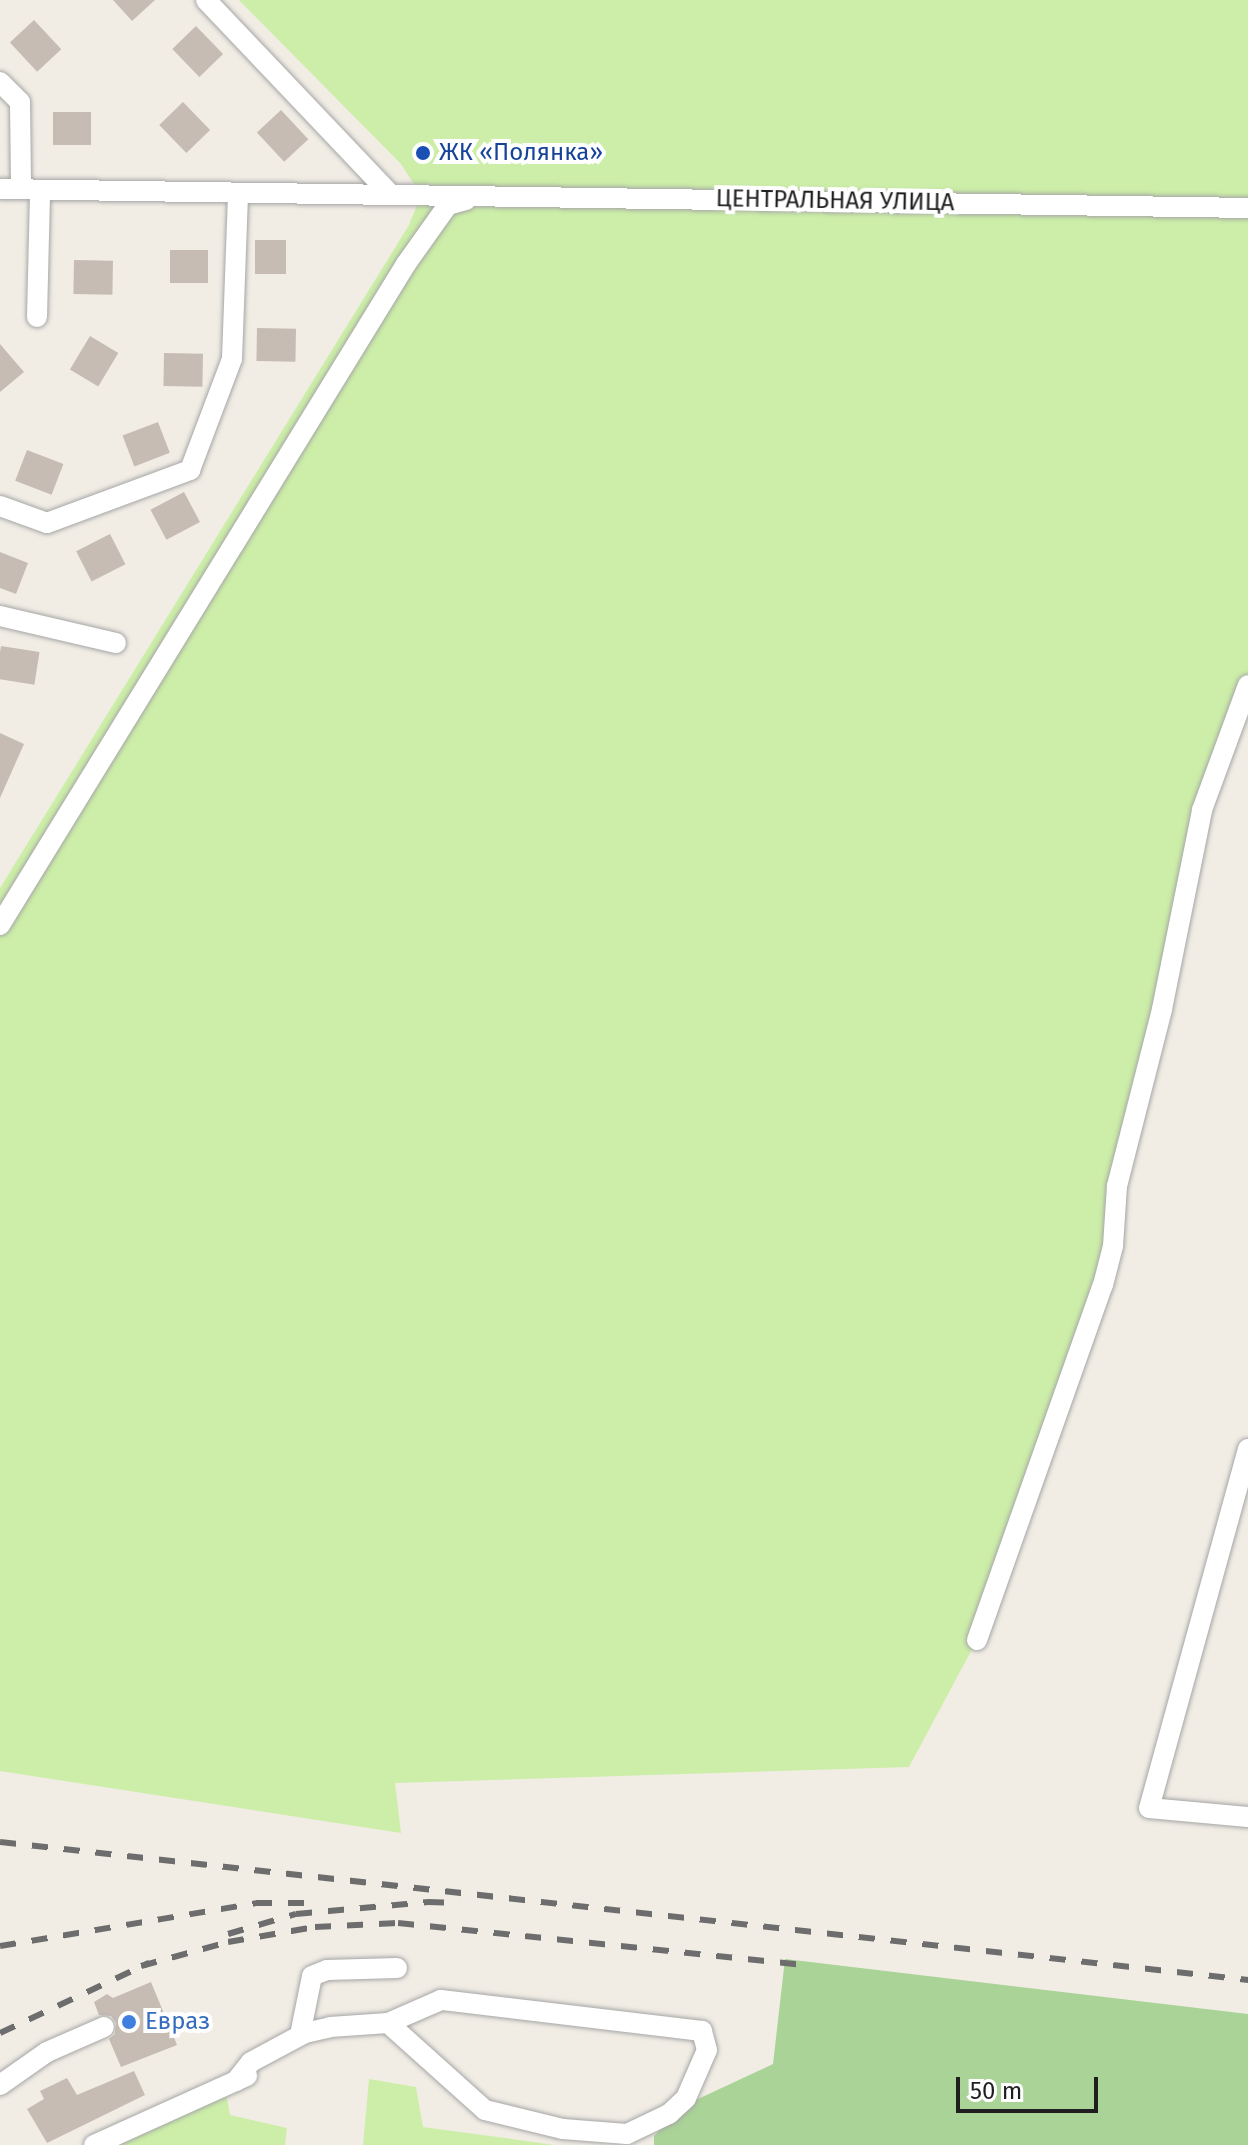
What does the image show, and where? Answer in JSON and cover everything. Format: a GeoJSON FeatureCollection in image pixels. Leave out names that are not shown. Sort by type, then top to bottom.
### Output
{"type":"FeatureCollection","features":[{"type":"Feature","properties":{"kind":"street"},"geometry":{"type":"LineString","coordinates":[[206,0],[390,194]]}},
{"type":"Feature","properties":{"kind":"street"},"geometry":{"type":"LineString","coordinates":[[0,82],[20,102],[31,190],[37,317]]}},
{"type":"Feature","properties":{"kind":"street","name":"ЦЕНТРАЛЬНАЯ УЛИЦА"},"geometry":{"type":"LineString","coordinates":[[0,189],[1248,208]]}},
{"type":"Feature","properties":{"kind":"street"},"geometry":{"type":"LineString","coordinates":[[0,506],[47,523],[190,470],[232,359],[238,193]]}},
{"type":"Feature","properties":{"kind":"street"},"geometry":{"type":"LineString","coordinates":[[0,925],[406,264],[448,205],[486,195]]}},
{"type":"Feature","properties":{"kind":"street"},"geometry":{"type":"LineString","coordinates":[[0,616],[116,643]]}},
{"type":"Feature","properties":{"kind":"street"},"geometry":{"type":"LineString","coordinates":[[977,1640],[1103,1285],[1113,1246],[1117,1186],[1162,1009],[1202,810],[1248,685]]}},
{"type":"Feature","properties":{"kind":"street"},"geometry":{"type":"LineString","coordinates":[[1248,1449],[1149,1808],[1248,1817]]}},
{"type":"Feature","properties":{"kind":"street"},"geometry":{"type":"LineString","coordinates":[[300,2035],[312,1976],[327,1970],[397,1968]]}},
{"type":"Feature","properties":{"kind":"street"},"geometry":{"type":"LineString","coordinates":[[236,2081],[251,2062],[300,2035],[330,2027],[388,2023],[441,2000],[702,2031],[707,2050],[686,2098],[669,2114],[627,2134],[563,2129],[485,2110],[388,2023]]}},
{"type":"Feature","properties":{"kind":"street"},"geometry":{"type":"LineString","coordinates":[[0,2085],[47,2052],[104,2027]]}},
{"type":"Feature","properties":{"kind":"street"},"geometry":{"type":"LineString","coordinates":[[94,2145],[261,2069]]}},
{"type":"Feature","properties":{"kind":"green space"},"geometry":{"type":"Polygon","coordinates":[[[239,0],[1248,0],[1248,685],[1202,810],[1113,1246],[977,1640],[909,1767],[395,1783],[401,1833],[0,1771],[0,888],[409,225],[421,195],[401,164],[239,0]]]}},
{"type":"Feature","properties":{"kind":"green space"},"geometry":{"type":"Polygon","coordinates":[[[785,1959],[1248,2014],[1248,2145],[654,2145],[654,2136],[683,2106],[773,2064],[785,1959]]]}},
{"type":"Feature","properties":{"kind":"green space"},"geometry":{"type":"Polygon","coordinates":[[[369,2079],[416,2087],[423,2127],[555,2145],[363,2145],[369,2079]]]}},
{"type":"Feature","properties":{"kind":"green space"},"geometry":{"type":"Polygon","coordinates":[[[226,2093],[230,2115],[287,2128],[285,2145],[109,2145],[226,2093]]]}},
{"type":"Feature","properties":{"kind":"building"},"geometry":{"type":"Polygon","coordinates":[[[113,0],[155,0],[132,21],[113,0]]]}},
{"type":"Feature","properties":{"kind":"building"},"geometry":{"type":"Polygon","coordinates":[[[34,20],[61,49],[37,72],[10,43],[34,20]]]}},
{"type":"Feature","properties":{"kind":"building"},"geometry":{"type":"Polygon","coordinates":[[[196,26],[223,54],[199,77],[172,49],[196,26]]]}},
{"type":"Feature","properties":{"kind":"building"},"geometry":{"type":"Polygon","coordinates":[[[183,102],[210,130],[186,153],[159,125],[183,102]]]}},
{"type":"Feature","properties":{"kind":"building"},"geometry":{"type":"Polygon","coordinates":[[[281,110],[308,139],[284,162],[257,133],[281,110]]]}},
{"type":"Feature","properties":{"kind":"building"},"geometry":{"type":"Polygon","coordinates":[[[53,112],[91,112],[91,145],[53,145],[53,112]]]}},
{"type":"Feature","properties":{"kind":"building"},"geometry":{"type":"Polygon","coordinates":[[[255,240],[286,240],[286,274],[255,274],[255,240]]]}},
{"type":"Feature","properties":{"kind":"building"},"geometry":{"type":"Polygon","coordinates":[[[170,250],[208,250],[208,283],[170,283],[170,250]]]}},
{"type":"Feature","properties":{"kind":"building"},"geometry":{"type":"Polygon","coordinates":[[[74,260],[113,261],[112,295],[73,294],[74,260]]]}},
{"type":"Feature","properties":{"kind":"building"},"geometry":{"type":"Polygon","coordinates":[[[257,328],[296,329],[295,362],[256,361],[257,328]]]}},
{"type":"Feature","properties":{"kind":"building"},"geometry":{"type":"Polygon","coordinates":[[[90,336],[118,353],[98,386],[70,369],[90,336]]]}},
{"type":"Feature","properties":{"kind":"building"},"geometry":{"type":"Polygon","coordinates":[[[0,344],[24,372],[0,392],[0,344]]]}},
{"type":"Feature","properties":{"kind":"building"},"geometry":{"type":"Polygon","coordinates":[[[164,353],[203,354],[202,387],[163,386],[164,353]]]}},
{"type":"Feature","properties":{"kind":"building"},"geometry":{"type":"Polygon","coordinates":[[[158,422],[170,453],[134,466],[123,436],[158,422]]]}},
{"type":"Feature","properties":{"kind":"building"},"geometry":{"type":"Polygon","coordinates":[[[27,450],[63,464],[52,495],[15,481],[27,450]]]}},
{"type":"Feature","properties":{"kind":"building"},"geometry":{"type":"Polygon","coordinates":[[[184,492],[200,522],[166,540],[150,510],[184,492]]]}},
{"type":"Feature","properties":{"kind":"building"},"geometry":{"type":"Polygon","coordinates":[[[110,534],[125,564],[92,582],[76,551],[110,534]]]}},
{"type":"Feature","properties":{"kind":"building"},"geometry":{"type":"Polygon","coordinates":[[[0,552],[28,563],[16,594],[0,588],[0,552]]]}},
{"type":"Feature","properties":{"kind":"building"},"geometry":{"type":"Polygon","coordinates":[[[1,646],[40,652],[34,685],[0,679],[1,646]]]}},
{"type":"Feature","properties":{"kind":"building"},"geometry":{"type":"Polygon","coordinates":[[[0,733],[24,744],[0,798],[0,733]]]}},
{"type":"Feature","properties":{"kind":"building"},"geometry":{"type":"Polygon","coordinates":[[[151,1982],[177,2045],[121,2067],[109,2039],[115,2034],[116,2023],[111,2016],[99,2015],[94,2002],[107,1994],[113,1998],[151,1982]]]}},
{"type":"Feature","properties":{"kind":"building"},"geometry":{"type":"Polygon","coordinates":[[[134,2071],[145,2095],[47,2143],[27,2109],[44,2099],[40,2091],[67,2078],[77,2095],[134,2071]]]}},
{"type":"Feature","properties":{"kind":"railway"},"geometry":{"type":"LineString","coordinates":[[0,1842],[1248,1980]]}},
{"type":"Feature","properties":{"kind":"railway"},"geometry":{"type":"LineString","coordinates":[[228,1934],[296,1914],[428,1902],[460,1903]]}},
{"type":"Feature","properties":{"kind":"railway"},"geometry":{"type":"LineString","coordinates":[[0,1946],[256,1903],[312,1903]]}},
{"type":"Feature","properties":{"kind":"railway"},"geometry":{"type":"LineString","coordinates":[[141,1966],[228,1942],[315,1927],[398,1923],[804,1965]]}},
{"type":"Feature","properties":{"kind":"railway"},"geometry":{"type":"LineString","coordinates":[[0,2033],[149,1963]]}},
{"type":"Feature","properties":{"kind":"place","name":"ЖК «Полянка»"},"geometry":{"type":"Point","coordinates":[423,153]}},
{"type":"Feature","properties":{"kind":"place","name":"Евраз"},"geometry":{"type":"Point","coordinates":[129,2022]}}]}
